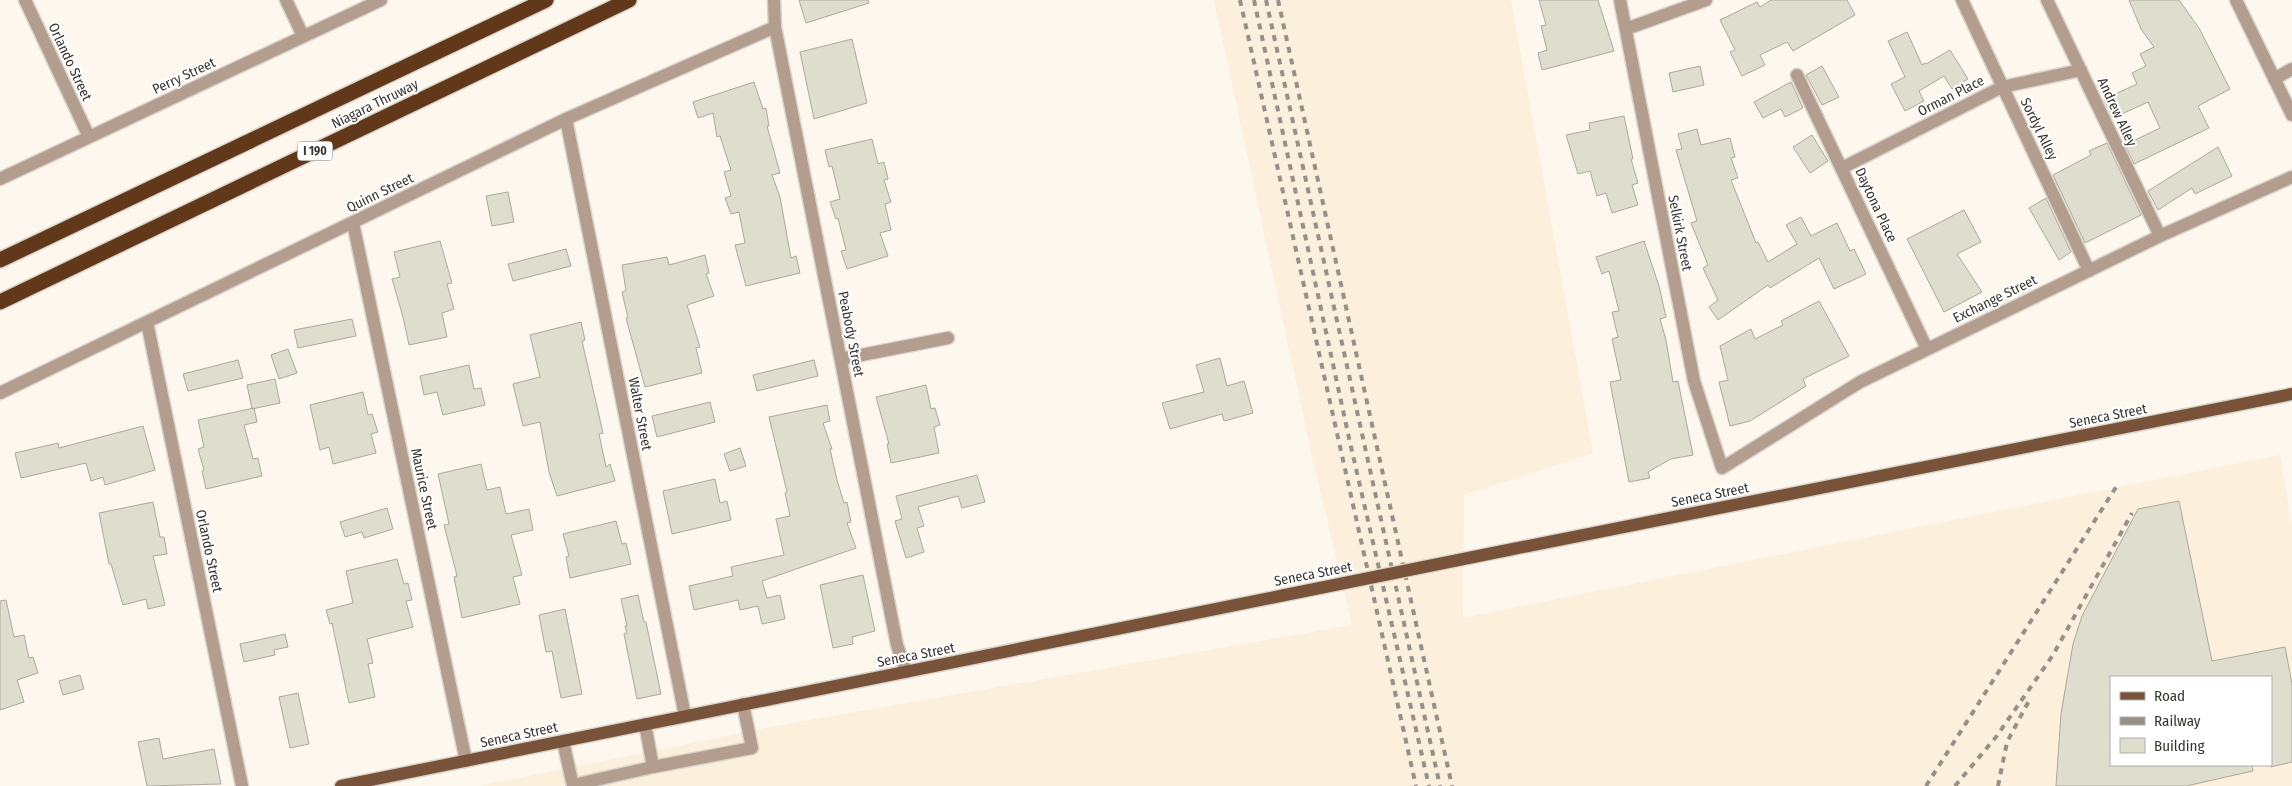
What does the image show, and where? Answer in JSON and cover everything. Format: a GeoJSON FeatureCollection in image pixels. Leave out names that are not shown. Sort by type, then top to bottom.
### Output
{"type":"FeatureCollection","features":[{"type":"Feature","properties":{"kind":"highway","name":"Niagara Thruway"},"geometry":{"type":"LineString","coordinates":[[0,260],[546,0]]}},
{"type":"Feature","properties":{"kind":"highway","name":"Niagara Thruway"},"geometry":{"type":"LineString","coordinates":[[0,302],[629,0]]}},
{"type":"Feature","properties":{"kind":"main road","name":"Seneca Street"},"geometry":{"type":"LineString","coordinates":[[341,786],[2292,394]]}},
{"type":"Feature","properties":{"kind":"street","name":"Orlando Street"},"geometry":{"type":"LineString","coordinates":[[25,0],[89,137]]}},
{"type":"Feature","properties":{"kind":"street"},"geometry":{"type":"LineString","coordinates":[[286,0],[303,36]]}},
{"type":"Feature","properties":{"kind":"street","name":"Perry Street"},"geometry":{"type":"LineString","coordinates":[[0,179],[381,0]]}},
{"type":"Feature","properties":{"kind":"street","name":"Peabody Street"},"geometry":{"type":"LineString","coordinates":[[774,0],[775,27],[897,645],[906,672]]}},
{"type":"Feature","properties":{"kind":"street","name":"Selkirk Street"},"geometry":{"type":"LineString","coordinates":[[1620,0],[1694,381],[1722,468]]}},
{"type":"Feature","properties":{"kind":"street"},"geometry":{"type":"LineString","coordinates":[[1626,29],[1706,0]]}},
{"type":"Feature","properties":{"kind":"street","name":"Sordyl Alley"},"geometry":{"type":"LineString","coordinates":[[1962,0],[2089,270]]}},
{"type":"Feature","properties":{"kind":"street","name":"Andrew Alley"},"geometry":{"type":"LineString","coordinates":[[2047,0],[2160,236]]}},
{"type":"Feature","properties":{"kind":"street"},"geometry":{"type":"LineString","coordinates":[[2236,0],[2292,116]]}},
{"type":"Feature","properties":{"kind":"street","name":"Quinn Street"},"geometry":{"type":"LineString","coordinates":[[0,393],[566,118],[775,27]]}},
{"type":"Feature","properties":{"kind":"street"},"geometry":{"type":"LineString","coordinates":[[2274,79],[2292,69]]}},
{"type":"Feature","properties":{"kind":"street","name":"Orman Place"},"geometry":{"type":"LineString","coordinates":[[1842,168],[2002,87],[2081,70]]}},
{"type":"Feature","properties":{"kind":"street","name":"Daytona Place"},"geometry":{"type":"LineString","coordinates":[[1797,74],[1927,349]]}},
{"type":"Feature","properties":{"kind":"street","name":"Walter Street"},"geometry":{"type":"LineString","coordinates":[[566,118],[685,716]]}},
{"type":"Feature","properties":{"kind":"street","name":"Exchange Street"},"geometry":{"type":"LineString","coordinates":[[1722,468],[1860,382],[2160,236],[2292,178]]}},
{"type":"Feature","properties":{"kind":"street","name":"Maurice Street"},"geometry":{"type":"LineString","coordinates":[[353,223],[466,761]]}},
{"type":"Feature","properties":{"kind":"street","name":"Orlando Street"},"geometry":{"type":"LineString","coordinates":[[147,322],[242,786]]}},
{"type":"Feature","properties":{"kind":"street"},"geometry":{"type":"LineString","coordinates":[[841,359],[948,338]]}},
{"type":"Feature","properties":{"kind":"street"},"geometry":{"type":"LineString","coordinates":[[563,741],[573,785],[752,748],[743,704]]}},
{"type":"Feature","properties":{"kind":"street"},"geometry":{"type":"LineString","coordinates":[[645,724],[653,767]]}},
{"type":"Feature","properties":{"kind":"shaded area"},"geometry":{"type":"Polygon","coordinates":[[[1214,0],[1511,0],[1593,453],[1464,495],[1463,618],[2280,455],[2292,525],[2292,786],[479,786],[770,727],[1352,625],[1312,456],[1214,0]]]}},
{"type":"Feature","properties":{"kind":"building"},"geometry":{"type":"Polygon","coordinates":[[[799,0],[868,0],[869,3],[806,23],[799,0]]]}},
{"type":"Feature","properties":{"kind":"building"},"geometry":{"type":"Polygon","coordinates":[[[1539,0],[1598,0],[1614,51],[1542,70],[1538,53],[1547,50],[1541,26],[1546,25],[1539,0]]]}},
{"type":"Feature","properties":{"kind":"building"},"geometry":{"type":"Polygon","coordinates":[[[1771,0],[1847,0],[1855,15],[1793,51],[1787,42],[1760,55],[1765,65],[1742,76],[1730,52],[1735,50],[1720,20],[1757,2],[1760,7],[1771,0]]]}},
{"type":"Feature","properties":{"kind":"building"},"geometry":{"type":"Polygon","coordinates":[[[2129,0],[2179,0],[2199,28],[2230,89],[2198,106],[2209,128],[2134,164],[2125,145],[2160,128],[2148,102],[2113,118],[2104,99],[2137,84],[2132,73],[2146,66],[2140,54],[2154,47],[2141,29],[2129,0]]]}},
{"type":"Feature","properties":{"kind":"building"},"geometry":{"type":"Polygon","coordinates":[[[1907,32],[1922,65],[1950,50],[1968,79],[1952,89],[1944,76],[1919,91],[1924,101],[1905,111],[1891,84],[1905,77],[1888,41],[1907,32]]]}},
{"type":"Feature","properties":{"kind":"building"},"geometry":{"type":"Polygon","coordinates":[[[852,39],[867,103],[814,119],[800,52],[852,39]]]}},
{"type":"Feature","properties":{"kind":"building"},"geometry":{"type":"Polygon","coordinates":[[[1700,66],[1704,85],[1673,92],[1669,73],[1700,66]]]}},
{"type":"Feature","properties":{"kind":"building"},"geometry":{"type":"Polygon","coordinates":[[[1822,66],[1839,97],[1822,105],[1806,75],[1822,66]]]}},
{"type":"Feature","properties":{"kind":"building"},"geometry":{"type":"Polygon","coordinates":[[[754,82],[763,109],[766,108],[769,126],[767,126],[780,173],[772,175],[780,197],[791,258],[796,256],[800,273],[746,286],[735,245],[745,243],[739,212],[731,214],[725,198],[731,196],[724,172],[731,170],[720,136],[717,137],[713,113],[698,118],[693,102],[754,82]]]}},
{"type":"Feature","properties":{"kind":"building"},"geometry":{"type":"Polygon","coordinates":[[[1791,82],[1803,108],[1785,117],[1781,109],[1763,118],[1754,102],[1791,82]]]}},
{"type":"Feature","properties":{"kind":"building"},"geometry":{"type":"Polygon","coordinates":[[[1624,116],[1633,159],[1631,159],[1638,183],[1632,185],[1638,205],[1612,213],[1606,193],[1597,196],[1590,171],[1578,174],[1566,135],[1590,130],[1589,123],[1624,116]]]}},
{"type":"Feature","properties":{"kind":"building"},"geometry":{"type":"Polygon","coordinates":[[[1697,129],[1701,145],[1730,138],[1735,157],[1731,158],[1738,178],[1731,180],[1756,243],[1758,242],[1768,262],[1797,244],[1786,225],[1801,217],[1811,236],[1837,223],[1850,251],[1854,249],[1866,274],[1834,289],[1819,258],[1770,288],[1768,285],[1718,320],[1709,307],[1718,300],[1703,268],[1708,265],[1691,223],[1697,221],[1676,150],[1682,149],[1678,134],[1697,129]]]}},
{"type":"Feature","properties":{"kind":"building"},"geometry":{"type":"Polygon","coordinates":[[[1812,135],[1828,161],[1810,173],[1793,147],[1812,135]]]}},
{"type":"Feature","properties":{"kind":"building"},"geometry":{"type":"Polygon","coordinates":[[[872,139],[878,164],[884,162],[888,179],[884,180],[891,202],[885,204],[891,230],[880,233],[888,256],[847,269],[841,251],[846,250],[838,218],[836,219],[830,202],[840,199],[832,166],[829,167],[825,150],[872,139]]]}},
{"type":"Feature","properties":{"kind":"building"},"geometry":{"type":"Polygon","coordinates":[[[2107,143],[2141,215],[2085,243],[2053,175],[2091,155],[2089,151],[2107,143]]]}},
{"type":"Feature","properties":{"kind":"building"},"geometry":{"type":"Polygon","coordinates":[[[2218,147],[2232,176],[2195,194],[2192,188],[2158,210],[2148,191],[2218,147]]]}},
{"type":"Feature","properties":{"kind":"building"},"geometry":{"type":"Polygon","coordinates":[[[508,192],[514,222],[492,226],[486,196],[508,192]]]}},
{"type":"Feature","properties":{"kind":"building"},"geometry":{"type":"Polygon","coordinates":[[[2046,198],[2071,252],[2059,260],[2029,208],[2046,198]]]}},
{"type":"Feature","properties":{"kind":"building"},"geometry":{"type":"Polygon","coordinates":[[[1964,210],[1981,242],[1957,254],[1982,292],[1944,312],[1907,239],[1964,210]]]}},
{"type":"Feature","properties":{"kind":"building"},"geometry":{"type":"Polygon","coordinates":[[[440,241],[452,283],[447,284],[454,309],[442,313],[447,337],[409,345],[392,279],[400,277],[394,252],[440,241]]]}},
{"type":"Feature","properties":{"kind":"building"},"geometry":{"type":"Polygon","coordinates":[[[1644,241],[1659,286],[1666,317],[1660,319],[1666,340],[1673,382],[1678,381],[1693,455],[1671,459],[1648,472],[1650,478],[1629,482],[1610,382],[1621,380],[1612,339],[1618,337],[1612,312],[1619,311],[1609,271],[1602,274],[1596,257],[1644,241]]]}},
{"type":"Feature","properties":{"kind":"building"},"geometry":{"type":"Polygon","coordinates":[[[566,249],[571,266],[513,281],[508,264],[566,249]]]}},
{"type":"Feature","properties":{"kind":"building"},"geometry":{"type":"Polygon","coordinates":[[[705,255],[709,273],[706,274],[714,296],[687,305],[700,347],[696,348],[702,373],[645,387],[626,318],[628,318],[622,292],[626,291],[622,265],[667,257],[669,265],[705,255]]]}},
{"type":"Feature","properties":{"kind":"building"},"geometry":{"type":"Polygon","coordinates":[[[1819,301],[1849,356],[1803,379],[1806,386],[1750,421],[1730,426],[1719,382],[1728,380],[1720,346],[1751,329],[1755,339],[1783,325],[1781,321],[1819,301]]]}},
{"type":"Feature","properties":{"kind":"building"},"geometry":{"type":"Polygon","coordinates":[[[352,319],[356,336],[298,348],[294,330],[352,319]]]}},
{"type":"Feature","properties":{"kind":"building"},"geometry":{"type":"Polygon","coordinates":[[[581,322],[585,340],[582,341],[603,433],[599,434],[606,467],[610,464],[615,481],[557,496],[549,472],[540,422],[523,426],[513,384],[540,377],[530,335],[581,322]]]}},
{"type":"Feature","properties":{"kind":"building"},"geometry":{"type":"Polygon","coordinates":[[[288,349],[297,373],[279,379],[271,355],[288,349]]]}},
{"type":"Feature","properties":{"kind":"building"},"geometry":{"type":"Polygon","coordinates":[[[1220,358],[1227,386],[1244,381],[1253,413],[1224,421],[1222,414],[1170,429],[1162,403],[1204,392],[1196,365],[1220,358]]]}},
{"type":"Feature","properties":{"kind":"building"},"geometry":{"type":"Polygon","coordinates":[[[238,360],[243,378],[188,391],[183,374],[238,360]]]}},
{"type":"Feature","properties":{"kind":"building"},"geometry":{"type":"Polygon","coordinates":[[[814,360],[818,376],[757,391],[753,375],[814,360]]]}},
{"type":"Feature","properties":{"kind":"building"},"geometry":{"type":"Polygon","coordinates":[[[469,365],[474,389],[481,388],[485,405],[443,415],[437,392],[424,395],[420,376],[469,365]]]}},
{"type":"Feature","properties":{"kind":"building"},"geometry":{"type":"Polygon","coordinates":[[[275,379],[280,403],[252,409],[247,385],[275,379]]]}},
{"type":"Feature","properties":{"kind":"building"},"geometry":{"type":"Polygon","coordinates":[[[926,385],[931,409],[935,408],[940,425],[934,427],[939,453],[891,463],[887,444],[889,444],[876,397],[926,385]]]}},
{"type":"Feature","properties":{"kind":"building"},"geometry":{"type":"Polygon","coordinates":[[[363,392],[368,415],[372,414],[378,432],[371,434],[376,453],[333,464],[329,447],[320,450],[310,405],[363,392]]]}},
{"type":"Feature","properties":{"kind":"building"},"geometry":{"type":"Polygon","coordinates":[[[710,402],[715,422],[657,437],[652,416],[710,402]]]}},
{"type":"Feature","properties":{"kind":"building"},"geometry":{"type":"Polygon","coordinates":[[[827,405],[830,421],[823,423],[832,449],[830,449],[837,480],[844,503],[847,502],[851,522],[847,523],[856,548],[762,581],[767,598],[780,595],[785,619],[762,624],[758,606],[740,610],[738,600],[694,610],[689,586],[733,576],[731,567],[784,555],[776,519],[790,516],[785,493],[787,492],[769,417],[827,405]]]}},
{"type":"Feature","properties":{"kind":"building"},"geometry":{"type":"Polygon","coordinates":[[[254,408],[257,422],[244,425],[253,459],[258,458],[262,476],[206,489],[202,471],[204,470],[198,449],[204,447],[198,420],[254,408]]]}},
{"type":"Feature","properties":{"kind":"building"},"geometry":{"type":"Polygon","coordinates":[[[143,426],[155,470],[105,485],[103,477],[91,481],[86,463],[21,478],[15,453],[58,443],[59,448],[143,426]]]}},
{"type":"Feature","properties":{"kind":"building"},"geometry":{"type":"Polygon","coordinates":[[[740,448],[746,466],[730,471],[724,454],[740,448]]]}},
{"type":"Feature","properties":{"kind":"building"},"geometry":{"type":"Polygon","coordinates":[[[481,464],[487,490],[500,487],[506,514],[529,509],[533,530],[511,535],[522,575],[513,577],[520,604],[462,618],[454,577],[457,576],[444,525],[449,524],[438,474],[481,464]]]}},
{"type":"Feature","properties":{"kind":"building"},"geometry":{"type":"Polygon","coordinates":[[[977,475],[985,502],[962,508],[958,496],[918,507],[924,526],[917,528],[924,552],[906,558],[895,521],[902,519],[896,496],[977,475]]]}},
{"type":"Feature","properties":{"kind":"building"},"geometry":{"type":"Polygon","coordinates":[[[715,479],[720,503],[727,501],[731,520],[672,534],[663,491],[715,479]]]}},
{"type":"Feature","properties":{"kind":"building"},"geometry":{"type":"Polygon","coordinates":[[[2179,501],[2212,661],[2285,647],[2292,684],[2292,762],[2271,767],[2272,676],[2110,676],[2110,766],[2252,766],[2253,771],[2186,786],[2056,786],[2061,714],[2073,644],[2082,616],[2138,509],[2179,501]]]}},
{"type":"Feature","properties":{"kind":"building"},"geometry":{"type":"Polygon","coordinates":[[[153,502],[160,537],[164,537],[167,554],[153,556],[165,605],[148,609],[146,599],[123,605],[111,564],[109,564],[99,513],[153,502]]]}},
{"type":"Feature","properties":{"kind":"building"},"geometry":{"type":"Polygon","coordinates":[[[387,508],[393,529],[364,538],[362,532],[345,537],[340,522],[387,508]]]}},
{"type":"Feature","properties":{"kind":"building"},"geometry":{"type":"Polygon","coordinates":[[[616,521],[622,544],[626,543],[631,564],[570,578],[566,557],[569,556],[563,534],[616,521]]]}},
{"type":"Feature","properties":{"kind":"building"},"geometry":{"type":"Polygon","coordinates":[[[397,559],[404,584],[408,583],[412,600],[406,601],[413,627],[367,639],[373,663],[368,664],[375,697],[349,703],[332,623],[330,624],[326,610],[353,603],[346,571],[397,559]]]}},
{"type":"Feature","properties":{"kind":"building"},"geometry":{"type":"Polygon","coordinates":[[[863,575],[875,631],[852,637],[853,644],[833,648],[820,585],[863,575]]]}},
{"type":"Feature","properties":{"kind":"building"},"geometry":{"type":"Polygon","coordinates":[[[638,595],[644,622],[646,622],[661,694],[637,699],[624,634],[627,633],[625,626],[627,626],[621,599],[638,595]]]}},
{"type":"Feature","properties":{"kind":"building"},"geometry":{"type":"Polygon","coordinates":[[[6,600],[14,637],[24,635],[29,658],[33,657],[38,673],[17,680],[24,702],[0,710],[0,601],[6,600]]]}},
{"type":"Feature","properties":{"kind":"building"},"geometry":{"type":"Polygon","coordinates":[[[565,609],[582,694],[561,698],[552,651],[546,652],[539,615],[565,609]]]}},
{"type":"Feature","properties":{"kind":"building"},"geometry":{"type":"Polygon","coordinates":[[[285,634],[288,647],[274,650],[275,655],[244,662],[240,644],[285,634]]]}},
{"type":"Feature","properties":{"kind":"building"},"geometry":{"type":"Polygon","coordinates":[[[80,675],[84,689],[63,695],[59,681],[80,675]]]}},
{"type":"Feature","properties":{"kind":"building"},"geometry":{"type":"Polygon","coordinates":[[[298,693],[309,744],[290,748],[279,697],[298,693]]]}},
{"type":"Feature","properties":{"kind":"building"},"geometry":{"type":"Polygon","coordinates":[[[159,738],[163,759],[214,749],[221,784],[147,786],[138,742],[159,738]]]}},
{"type":"Feature","properties":{"kind":"railway"},"geometry":{"type":"LineString","coordinates":[[1240,0],[1416,786]]}},
{"type":"Feature","properties":{"kind":"railway"},"geometry":{"type":"LineString","coordinates":[[1254,0],[1349,438],[1429,786]]}},
{"type":"Feature","properties":{"kind":"railway"},"geometry":{"type":"LineString","coordinates":[[1266,0],[1440,786]]}},
{"type":"Feature","properties":{"kind":"railway"},"geometry":{"type":"LineString","coordinates":[[1278,0],[1452,786]]}},
{"type":"Feature","properties":{"kind":"railway"},"geometry":{"type":"LineString","coordinates":[[1926,786],[2118,484]]}},
{"type":"Feature","properties":{"kind":"railway"},"geometry":{"type":"LineString","coordinates":[[1955,786],[1996,737],[2053,655],[2132,513]]}},
{"type":"Feature","properties":{"kind":"railway"},"geometry":{"type":"LineString","coordinates":[[1998,786],[2007,742],[2031,697]]}}]}
